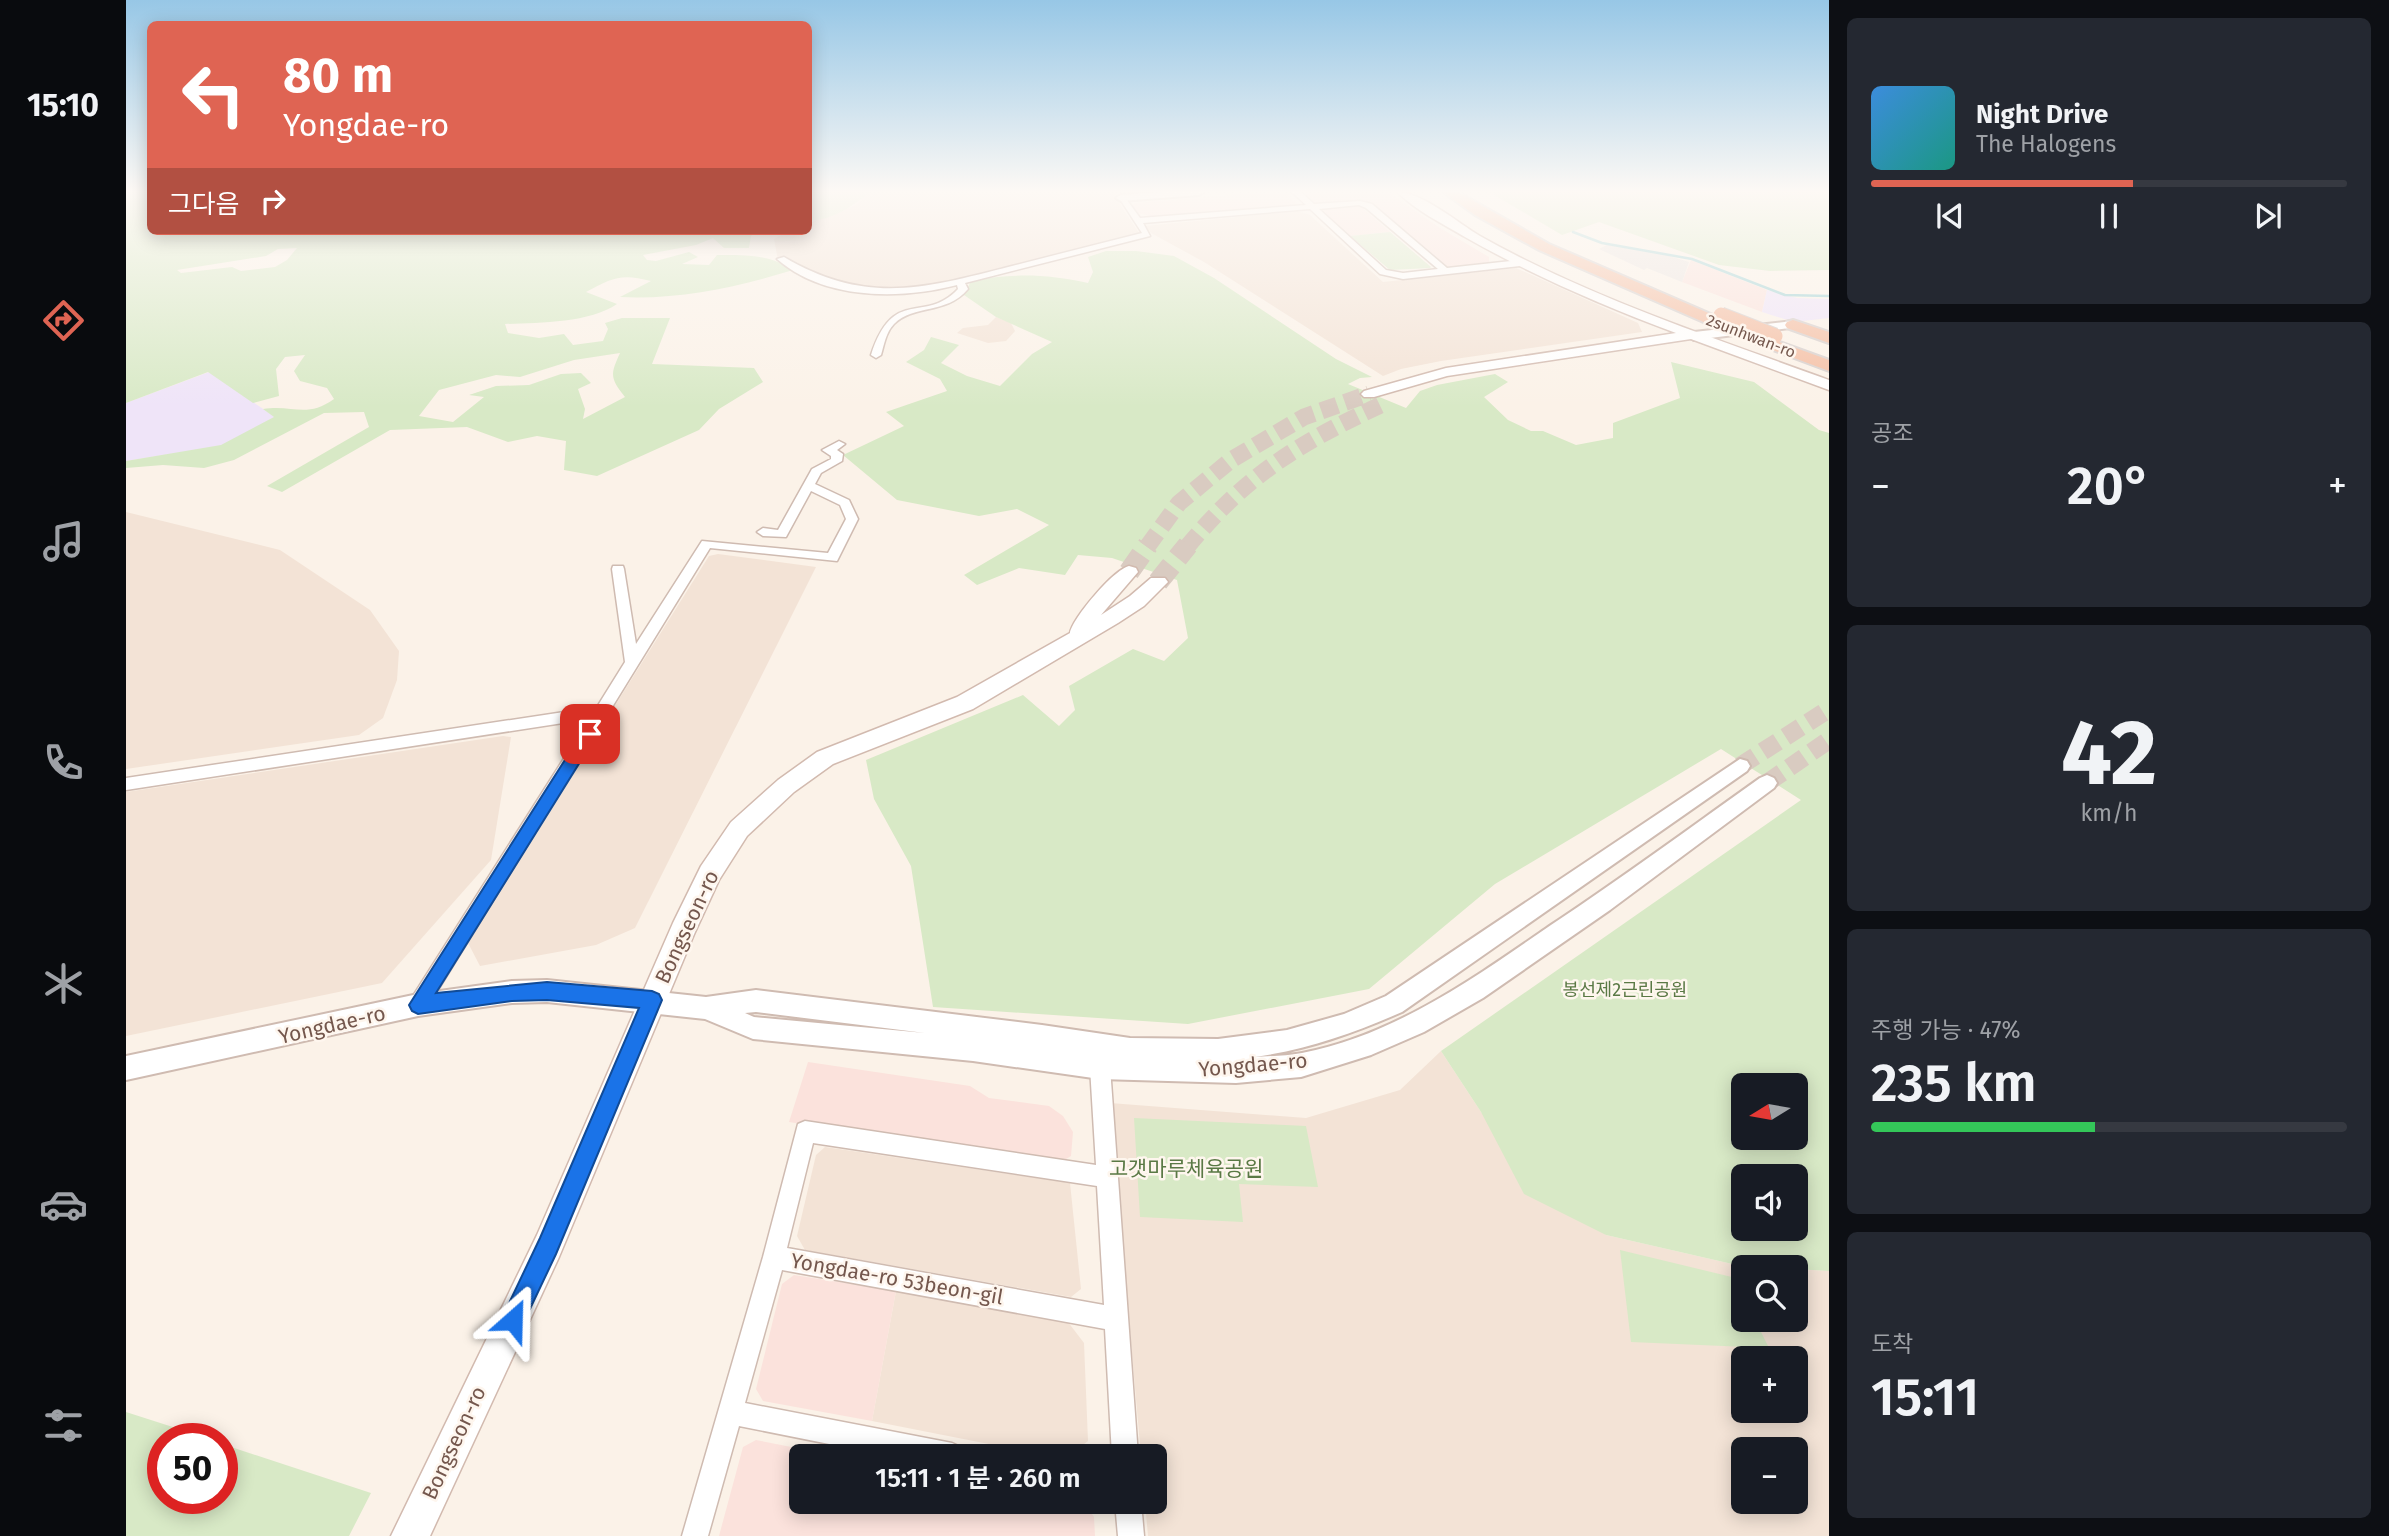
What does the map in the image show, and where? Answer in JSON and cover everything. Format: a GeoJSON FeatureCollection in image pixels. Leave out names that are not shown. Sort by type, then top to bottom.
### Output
{"type":"FeatureCollection","features":[{"type":"Feature","properties":{"kind":"highway","name":"2sunhwan-ro"},"geometry":{"type":"LineString","coordinates":[[1583,264],[1718,318],[1829,356]]}},
{"type":"Feature","properties":{"kind":"highway","name":"2sunhwan-ro"},"geometry":{"type":"LineString","coordinates":[[1600,264],[1755,338],[1829,366]]}},
{"type":"Feature","properties":{"kind":"highway"},"geometry":{"type":"LineString","coordinates":[[1793,325],[1829,338]]}},
{"type":"Feature","properties":{"kind":"main road"},"geometry":{"type":"LineString","coordinates":[[1521,264],[1628,312],[1829,385]]}},
{"type":"Feature","properties":{"kind":"main road"},"geometry":{"type":"LineString","coordinates":[[1369,394],[1478,367],[1694,336]]}},
{"type":"Feature","properties":{"kind":"main road"},"geometry":{"type":"LineString","coordinates":[[1387,402],[1418,381]]}},
{"type":"Feature","properties":{"kind":"main road"},"geometry":{"type":"LineString","coordinates":[[1075,637],[1101,601],[1129,572]]}},
{"type":"Feature","properties":{"kind":"main road","name":"Bongseon-ro"},"geometry":{"type":"LineString","coordinates":[[410,1536],[548,1246],[652,1000],[710,873],[739,829],[764,804],[825,758],[965,702],[1111,618],[1158,582]]}},
{"type":"Feature","properties":{"kind":"street"},"geometry":{"type":"LineString","coordinates":[[790,264],[818,279],[859,291],[906,292],[960,282],[1031,264]]}},
{"type":"Feature","properties":{"kind":"street"},"geometry":{"type":"LineString","coordinates":[[1375,264],[1386,273],[1403,276],[1514,264]]}},
{"type":"Feature","properties":{"kind":"street"},"geometry":{"type":"LineString","coordinates":[[1436,264],[1446,272]]}},
{"type":"Feature","properties":{"kind":"street"},"geometry":{"type":"LineString","coordinates":[[876,355],[880,339],[891,322],[954,299],[962,289],[960,282]]}},
{"type":"Feature","properties":{"kind":"street"},"geometry":{"type":"LineString","coordinates":[[1694,336],[1793,325]]}},
{"type":"Feature","properties":{"kind":"street"},"geometry":{"type":"LineString","coordinates":[[763,532],[782,534],[816,471],[836,461],[837,454],[828,450],[839,444]]}},
{"type":"Feature","properties":{"kind":"street"},"geometry":{"type":"LineString","coordinates":[[418,1005],[706,544],[832,558],[852,519],[845,503],[808,485]]}},
{"type":"Feature","properties":{"kind":"street"},"geometry":{"type":"LineString","coordinates":[[618,569],[632,664]]}},
{"type":"Feature","properties":{"kind":"street"},"geometry":{"type":"LineString","coordinates":[[126,783],[604,711]]}},
{"type":"Feature","properties":{"kind":"street","name":"Yongdae-ro"},"geometry":{"type":"LineString","coordinates":[[706,1008],[756,1001],[1042,1036],[1130,1050],[1218,1051],[1287,1041],[1346,1024],[1394,1004],[1740,766]]}},
{"type":"Feature","properties":{"kind":"street","name":"Yongdae-ro"},"geometry":{"type":"LineString","coordinates":[[126,1068],[418,1005],[512,992],[547,991],[652,1000],[706,1008],[753,1028],[973,1049],[1100,1067],[1236,1071],[1301,1065],[1363,1047],[1416,1024],[1475,990],[1602,903],[1767,783]]}},
{"type":"Feature","properties":{"kind":"street"},"geometry":{"type":"LineString","coordinates":[[1100,1067],[1124,1444]]}},
{"type":"Feature","properties":{"kind":"street","name":"Yongdae-ro 53beon-gil"},"geometry":{"type":"LineString","coordinates":[[1106,1177],[805,1131],[774,1257],[1117,1319]]}},
{"type":"Feature","properties":{"kind":"street"},"geometry":{"type":"LineString","coordinates":[[695,1536],[774,1257]]}},
{"type":"Feature","properties":{"kind":"street"},"geometry":{"type":"LineString","coordinates":[[730,1412],[891,1444]]}},
{"type":"Feature","properties":{"kind":"street"},"geometry":{"type":"LineString","coordinates":[[1129,1514],[1130,1536]]}},
{"type":"Feature","properties":{"kind":"shaded area"},"geometry":{"type":"Polygon","coordinates":[[[784,264],[1020,264],[930,287],[874,291],[793,270],[784,264]]]}},
{"type":"Feature","properties":{"kind":"shaded area"},"geometry":{"type":"Polygon","coordinates":[[[1207,264],[1363,264],[1383,282],[1516,268],[1638,323],[1642,332],[1441,361],[1401,369],[1383,376],[1207,264]]]}},
{"type":"Feature","properties":{"kind":"shaded area"},"geometry":{"type":"Polygon","coordinates":[[[1440,264],[1489,264],[1452,268],[1440,264]]]}},
{"type":"Feature","properties":{"kind":"shaded area"},"geometry":{"type":"Polygon","coordinates":[[[1630,264],[1688,264],[1682,282],[1647,268],[1644,270],[1630,264]]]}},
{"type":"Feature","properties":{"kind":"shaded area"},"geometry":{"type":"Polygon","coordinates":[[[1689,264],[1700,264],[1767,290],[1762,312],[1682,282],[1689,264]]]}},
{"type":"Feature","properties":{"kind":"shaded area"},"geometry":{"type":"Polygon","coordinates":[[[1767,290],[1797,298],[1829,299],[1829,318],[1794,322],[1762,312],[1767,290]]]}},
{"type":"Feature","properties":{"kind":"shaded area"},"geometry":{"type":"Polygon","coordinates":[[[996,317],[1011,323],[1015,331],[1006,341],[988,343],[957,333],[963,328],[988,325],[996,317]]]}},
{"type":"Feature","properties":{"kind":"shaded area"},"geometry":{"type":"Polygon","coordinates":[[[209,372],[275,417],[221,446],[126,461],[126,403],[209,372]]]}},
{"type":"Feature","properties":{"kind":"shaded area"},"geometry":{"type":"Polygon","coordinates":[[[126,512],[280,550],[370,610],[399,651],[397,680],[383,718],[359,735],[126,769],[126,512]]]}},
{"type":"Feature","properties":{"kind":"shaded area"},"geometry":{"type":"Polygon","coordinates":[[[718,554],[816,567],[635,928],[596,945],[480,966],[467,941],[709,556],[718,554]]]}},
{"type":"Feature","properties":{"kind":"shaded area"},"geometry":{"type":"Polygon","coordinates":[[[503,736],[511,737],[491,860],[382,983],[126,1036],[126,792],[503,736]]]}},
{"type":"Feature","properties":{"kind":"shaded area"},"geometry":{"type":"Polygon","coordinates":[[[1441,1051],[1481,1112],[1606,1235],[1731,1264],[1731,1332],[1808,1332],[1808,1270],[1829,1271],[1829,1536],[1148,1536],[1146,1514],[1167,1514],[1167,1444],[1140,1444],[1110,1103],[1306,1118],[1400,1090],[1441,1051]]]}},
{"type":"Feature","properties":{"kind":"shaded area"},"geometry":{"type":"Polygon","coordinates":[[[808,1062],[970,1086],[989,1098],[1049,1106],[1063,1116],[1073,1132],[1071,1156],[1058,1164],[789,1122],[808,1062]]]}},
{"type":"Feature","properties":{"kind":"shaded area"},"geometry":{"type":"Polygon","coordinates":[[[825,1147],[1070,1183],[1081,1289],[1071,1297],[805,1250],[797,1236],[816,1155],[825,1147]]]}},
{"type":"Feature","properties":{"kind":"shaded area"},"geometry":{"type":"Polygon","coordinates":[[[794,1275],[896,1291],[872,1421],[763,1401],[756,1389],[782,1284],[794,1275]]]}},
{"type":"Feature","properties":{"kind":"shaded area"},"geometry":{"type":"Polygon","coordinates":[[[896,1291],[1068,1322],[1084,1343],[1088,1441],[1084,1444],[988,1444],[872,1421],[896,1291]]]}},
{"type":"Feature","properties":{"kind":"shaded area"},"geometry":{"type":"Polygon","coordinates":[[[756,1440],[789,1447],[789,1514],[1092,1514],[1095,1536],[719,1536],[743,1447],[756,1440]]]}},
{"type":"Feature","properties":{"kind":"green space"},"geometry":{"type":"Polygon","coordinates":[[[126,264],[217,264],[177,270],[181,273],[232,267],[241,271],[275,267],[281,264],[781,264],[793,270],[729,287],[642,297],[620,297],[651,281],[632,277],[617,278],[586,292],[617,304],[606,310],[563,321],[505,324],[508,333],[539,338],[564,334],[573,345],[603,341],[608,329],[605,323],[622,318],[670,318],[652,364],[754,368],[763,382],[719,409],[699,430],[597,476],[564,470],[566,441],[537,436],[508,442],[467,427],[390,430],[282,492],[267,486],[369,427],[364,412],[324,413],[234,460],[204,468],[163,465],[126,468],[126,461],[221,445],[274,417],[263,409],[307,410],[334,399],[327,388],[300,381],[294,371],[305,355],[285,357],[276,369],[279,396],[253,403],[208,372],[126,403],[126,264]],[[620,353],[574,360],[520,377],[496,375],[439,390],[419,416],[453,422],[484,397],[469,395],[496,386],[529,385],[561,374],[581,373],[591,383],[578,389],[585,409],[583,419],[625,397],[614,381],[614,366],[620,353]]]}},
{"type":"Feature","properties":{"kind":"green space","name":"봉선제2근린공원"},"geometry":{"type":"Polygon","coordinates":[[[1090,264],[1188,264],[1336,359],[1372,377],[1360,378],[1348,384],[1406,408],[1420,391],[1495,374],[1508,382],[1484,397],[1508,420],[1531,431],[1543,431],[1576,445],[1613,438],[1613,423],[1680,398],[1671,362],[1754,382],[1819,430],[1829,433],[1829,1271],[1808,1270],[1808,1255],[1731,1255],[1731,1264],[1606,1235],[1524,1194],[1481,1112],[1441,1051],[1801,800],[1721,749],[1495,884],[1369,989],[1188,1024],[933,1007],[911,866],[874,799],[866,760],[1023,695],[1059,726],[1075,710],[1069,686],[1133,649],[1164,661],[1188,638],[1177,580],[1112,558],[1078,555],[1065,575],[1019,568],[977,585],[964,575],[1049,525],[1017,509],[979,516],[897,500],[843,455],[904,426],[886,412],[947,391],[940,379],[906,362],[924,350],[931,337],[959,345],[941,363],[967,376],[1000,386],[1032,354],[1052,342],[996,317],[964,295],[971,281],[1029,276],[1088,283],[1093,272],[1090,264]]]}},
{"type":"Feature","properties":{"kind":"green space"},"geometry":{"type":"Polygon","coordinates":[[[1383,264],[1427,264],[1431,267],[1430,268],[1390,270],[1383,264]]]}},
{"type":"Feature","properties":{"kind":"green space"},"geometry":{"type":"Polygon","coordinates":[[[1715,264],[1829,264],[1829,270],[1770,271],[1715,264]]]}},
{"type":"Feature","properties":{"kind":"green space","name":"고갯마루체육공원"},"geometry":{"type":"Polygon","coordinates":[[[1134,1118],[1306,1126],[1318,1187],[1239,1184],[1243,1222],[1140,1217],[1134,1118]]]}},
{"type":"Feature","properties":{"kind":"green space"},"geometry":{"type":"Polygon","coordinates":[[[1620,1250],[1731,1277],[1731,1332],[1761,1332],[1768,1346],[1731,1346],[1631,1342],[1620,1250]]]}},
{"type":"Feature","properties":{"kind":"green space"},"geometry":{"type":"Polygon","coordinates":[[[126,1412],[160,1423],[147,1423],[147,1514],[238,1514],[238,1449],[371,1493],[349,1536],[126,1536],[126,1412]]]}},
{"type":"Feature","properties":{"kind":"waterway"},"geometry":{"type":"LineString","coordinates":[[1704,264],[1785,295],[1829,296]]}},
{"type":"Feature","properties":{"kind":"tunnel"},"geometry":{"type":"LineString","coordinates":[[1147,547],[1179,503],[1231,460],[1304,417],[1369,394]]}},
{"type":"Feature","properties":{"kind":"tunnel"},"geometry":{"type":"LineString","coordinates":[[1187,547],[1254,479],[1302,446],[1387,402]]}},
{"type":"Feature","properties":{"kind":"tunnel"},"geometry":{"type":"LineString","coordinates":[[1129,572],[1148,545]]}},
{"type":"Feature","properties":{"kind":"tunnel"},"geometry":{"type":"LineString","coordinates":[[1158,582],[1188,545]]}},
{"type":"Feature","properties":{"kind":"tunnel"},"geometry":{"type":"LineString","coordinates":[[1740,766],[1829,709]]}},
{"type":"Feature","properties":{"kind":"tunnel"},"geometry":{"type":"LineString","coordinates":[[1767,783],[1829,740]]}},
{"type":"Feature","properties":{"kind":"route"},"geometry":{"type":"LineString","coordinates":[[513,1320],[548,1246],[652,1000],[547,991],[512,992],[418,1005],[590,734]]}}]}
